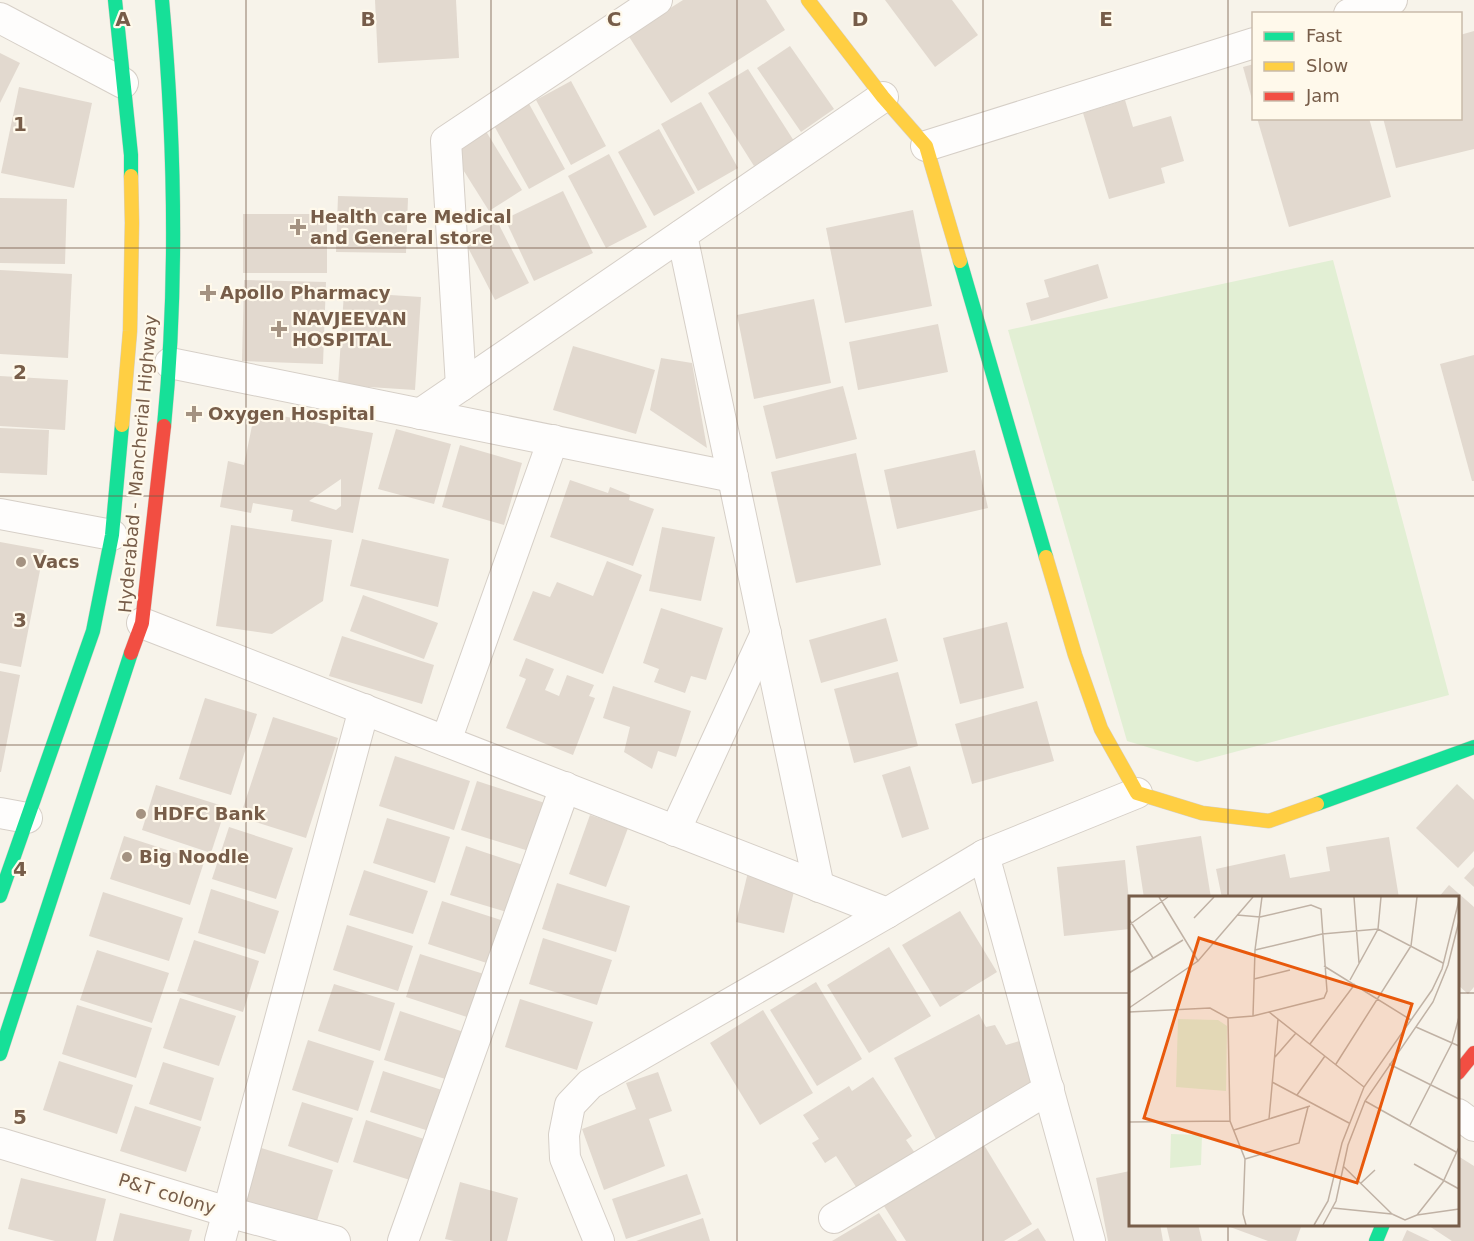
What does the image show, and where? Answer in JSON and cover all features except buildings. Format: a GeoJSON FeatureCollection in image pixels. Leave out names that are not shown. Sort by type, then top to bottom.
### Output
{"type":"FeatureCollection","features":[{"type":"Feature","properties":{"kind":"main road","name":"Hyderabad - Mancherial Highway"},"geometry":{"type":"LineString","coordinates":[[0,896],[14,815],[93,631],[112,535],[130,332],[132,223],[131,155],[115,0]]}},
{"type":"Feature","properties":{"kind":"main road","name":"Hyderabad - Mancherial Highway"},"geometry":{"type":"LineString","coordinates":[[0,1054],[142,623],[170,363],[174,225],[167,56],[162,0]]}},
{"type":"Feature","properties":{"kind":"main road"},"geometry":{"type":"LineString","coordinates":[[807,0],[883,97],[926,146],[1075,655],[1101,729],[1137,793],[1202,813],[1269,821],[1474,747]]}},
{"type":"Feature","properties":{"kind":"main road"},"geometry":{"type":"LineString","coordinates":[[1459,1072],[1474,1053]]}},
{"type":"Feature","properties":{"kind":"main road"},"geometry":{"type":"LineString","coordinates":[[1376,1241],[1382,1226]]}},
{"type":"Feature","properties":{"kind":"street"},"geometry":{"type":"LineString","coordinates":[[461,386],[446,141],[657,0]]}},
{"type":"Feature","properties":{"kind":"street"},"geometry":{"type":"LineString","coordinates":[[1354,12],[1392,0]]}},
{"type":"Feature","properties":{"kind":"street"},"geometry":{"type":"LineString","coordinates":[[0,18],[123,83]]}},
{"type":"Feature","properties":{"kind":"street"},"geometry":{"type":"LineString","coordinates":[[926,146],[1252,44]]}},
{"type":"Feature","properties":{"kind":"street"},"geometry":{"type":"LineString","coordinates":[[420,414],[883,97]]}},
{"type":"Feature","properties":{"kind":"street"},"geometry":{"type":"LineString","coordinates":[[682,235],[819,887]]}},
{"type":"Feature","properties":{"kind":"street"},"geometry":{"type":"LineString","coordinates":[[170,363],[733,477]]}},
{"type":"Feature","properties":{"kind":"street"},"geometry":{"type":"LineString","coordinates":[[446,741],[553,440]]}},
{"type":"Feature","properties":{"kind":"street"},"geometry":{"type":"LineString","coordinates":[[0,514],[112,535]]}},
{"type":"Feature","properties":{"kind":"street"},"geometry":{"type":"LineString","coordinates":[[142,623],[887,913]]}},
{"type":"Feature","properties":{"kind":"street"},"geometry":{"type":"LineString","coordinates":[[675,831],[766,633]]}},
{"type":"Feature","properties":{"kind":"street"},"geometry":{"type":"LineString","coordinates":[[220,1241],[364,709]]}},
{"type":"Feature","properties":{"kind":"street"},"geometry":{"type":"LineString","coordinates":[[403,1241],[565,788]]}},
{"type":"Feature","properties":{"kind":"street"},"geometry":{"type":"LineString","coordinates":[[599,1241],[565,1158],[564,1135],[570,1106],[590,1084],[984,855],[1137,793]]}},
{"type":"Feature","properties":{"kind":"street"},"geometry":{"type":"LineString","coordinates":[[984,855],[1090,1241]]}},
{"type":"Feature","properties":{"kind":"street"},"geometry":{"type":"LineString","coordinates":[[834,1218],[1049,1089]]}},
{"type":"Feature","properties":{"kind":"street"},"geometry":{"type":"LineString","coordinates":[[1459,1114],[1474,1126]]}},
{"type":"Feature","properties":{"kind":"street","name":"P&T colony"},"geometry":{"type":"LineString","coordinates":[[0,1143],[228,1212],[335,1241]]}},
{"type":"Feature","properties":{"kind":"green space"},"geometry":{"type":"Polygon","coordinates":[[[1333,260],[1449,695],[1197,762],[1127,741],[1008,330],[1333,260]]]}},
{"type":"Feature","properties":{"kind":"traffic: fast"},"geometry":{"type":"LineString","coordinates":[[115,0],[131,155],[131,176]]}},
{"type":"Feature","properties":{"kind":"traffic: fast"},"geometry":{"type":"LineString","coordinates":[[162,0],[170,106],[173,213],[171,320],[164,426]]}},
{"type":"Feature","properties":{"kind":"traffic: fast"},"geometry":{"type":"LineString","coordinates":[[960,261],[1046,557]]}},
{"type":"Feature","properties":{"kind":"traffic: fast"},"geometry":{"type":"LineString","coordinates":[[0,896],[93,631],[112,535],[122,425]]}},
{"type":"Feature","properties":{"kind":"traffic: fast"},"geometry":{"type":"LineString","coordinates":[[0,1054],[131,653]]}},
{"type":"Feature","properties":{"kind":"traffic: fast"},"geometry":{"type":"LineString","coordinates":[[1317,804],[1474,747]]}},
{"type":"Feature","properties":{"kind":"traffic: fast"},"geometry":{"type":"LineString","coordinates":[[1376,1241],[1382,1226]]}},
{"type":"Feature","properties":{"kind":"traffic: slow"},"geometry":{"type":"LineString","coordinates":[[808,0],[883,97],[926,146],[960,261]]}},
{"type":"Feature","properties":{"kind":"traffic: slow"},"geometry":{"type":"LineString","coordinates":[[122,425],[130,331],[131,176]]}},
{"type":"Feature","properties":{"kind":"traffic: slow"},"geometry":{"type":"LineString","coordinates":[[1046,557],[1075,655],[1101,729],[1137,793],[1202,813],[1269,821],[1317,804]]}},
{"type":"Feature","properties":{"kind":"traffic: jam"},"geometry":{"type":"LineString","coordinates":[[131,653],[142,623],[164,426]]}},
{"type":"Feature","properties":{"kind":"traffic: jam"},"geometry":{"type":"LineString","coordinates":[[1459,1072],[1474,1053]]}},
{"type":"Feature","properties":{"kind":"place","name":"Health care Medical and General store"},"geometry":{"type":"Point","coordinates":[298,227]}},
{"type":"Feature","properties":{"kind":"place","name":"Apollo Pharmacy"},"geometry":{"type":"Point","coordinates":[208,293]}},
{"type":"Feature","properties":{"kind":"place","name":"NAVJEEVAN HOSPITAL"},"geometry":{"type":"Point","coordinates":[279,329]}},
{"type":"Feature","properties":{"kind":"place","name":"Oxygen Hospital"},"geometry":{"type":"Point","coordinates":[194,414]}},
{"type":"Feature","properties":{"kind":"place","name":"Vacs"},"geometry":{"type":"Point","coordinates":[21,562]}},
{"type":"Feature","properties":{"kind":"place","name":"HDFC Bank"},"geometry":{"type":"Point","coordinates":[141,814]}},
{"type":"Feature","properties":{"kind":"place","name":"Big Noodle"},"geometry":{"type":"Point","coordinates":[127,857]}}]}
